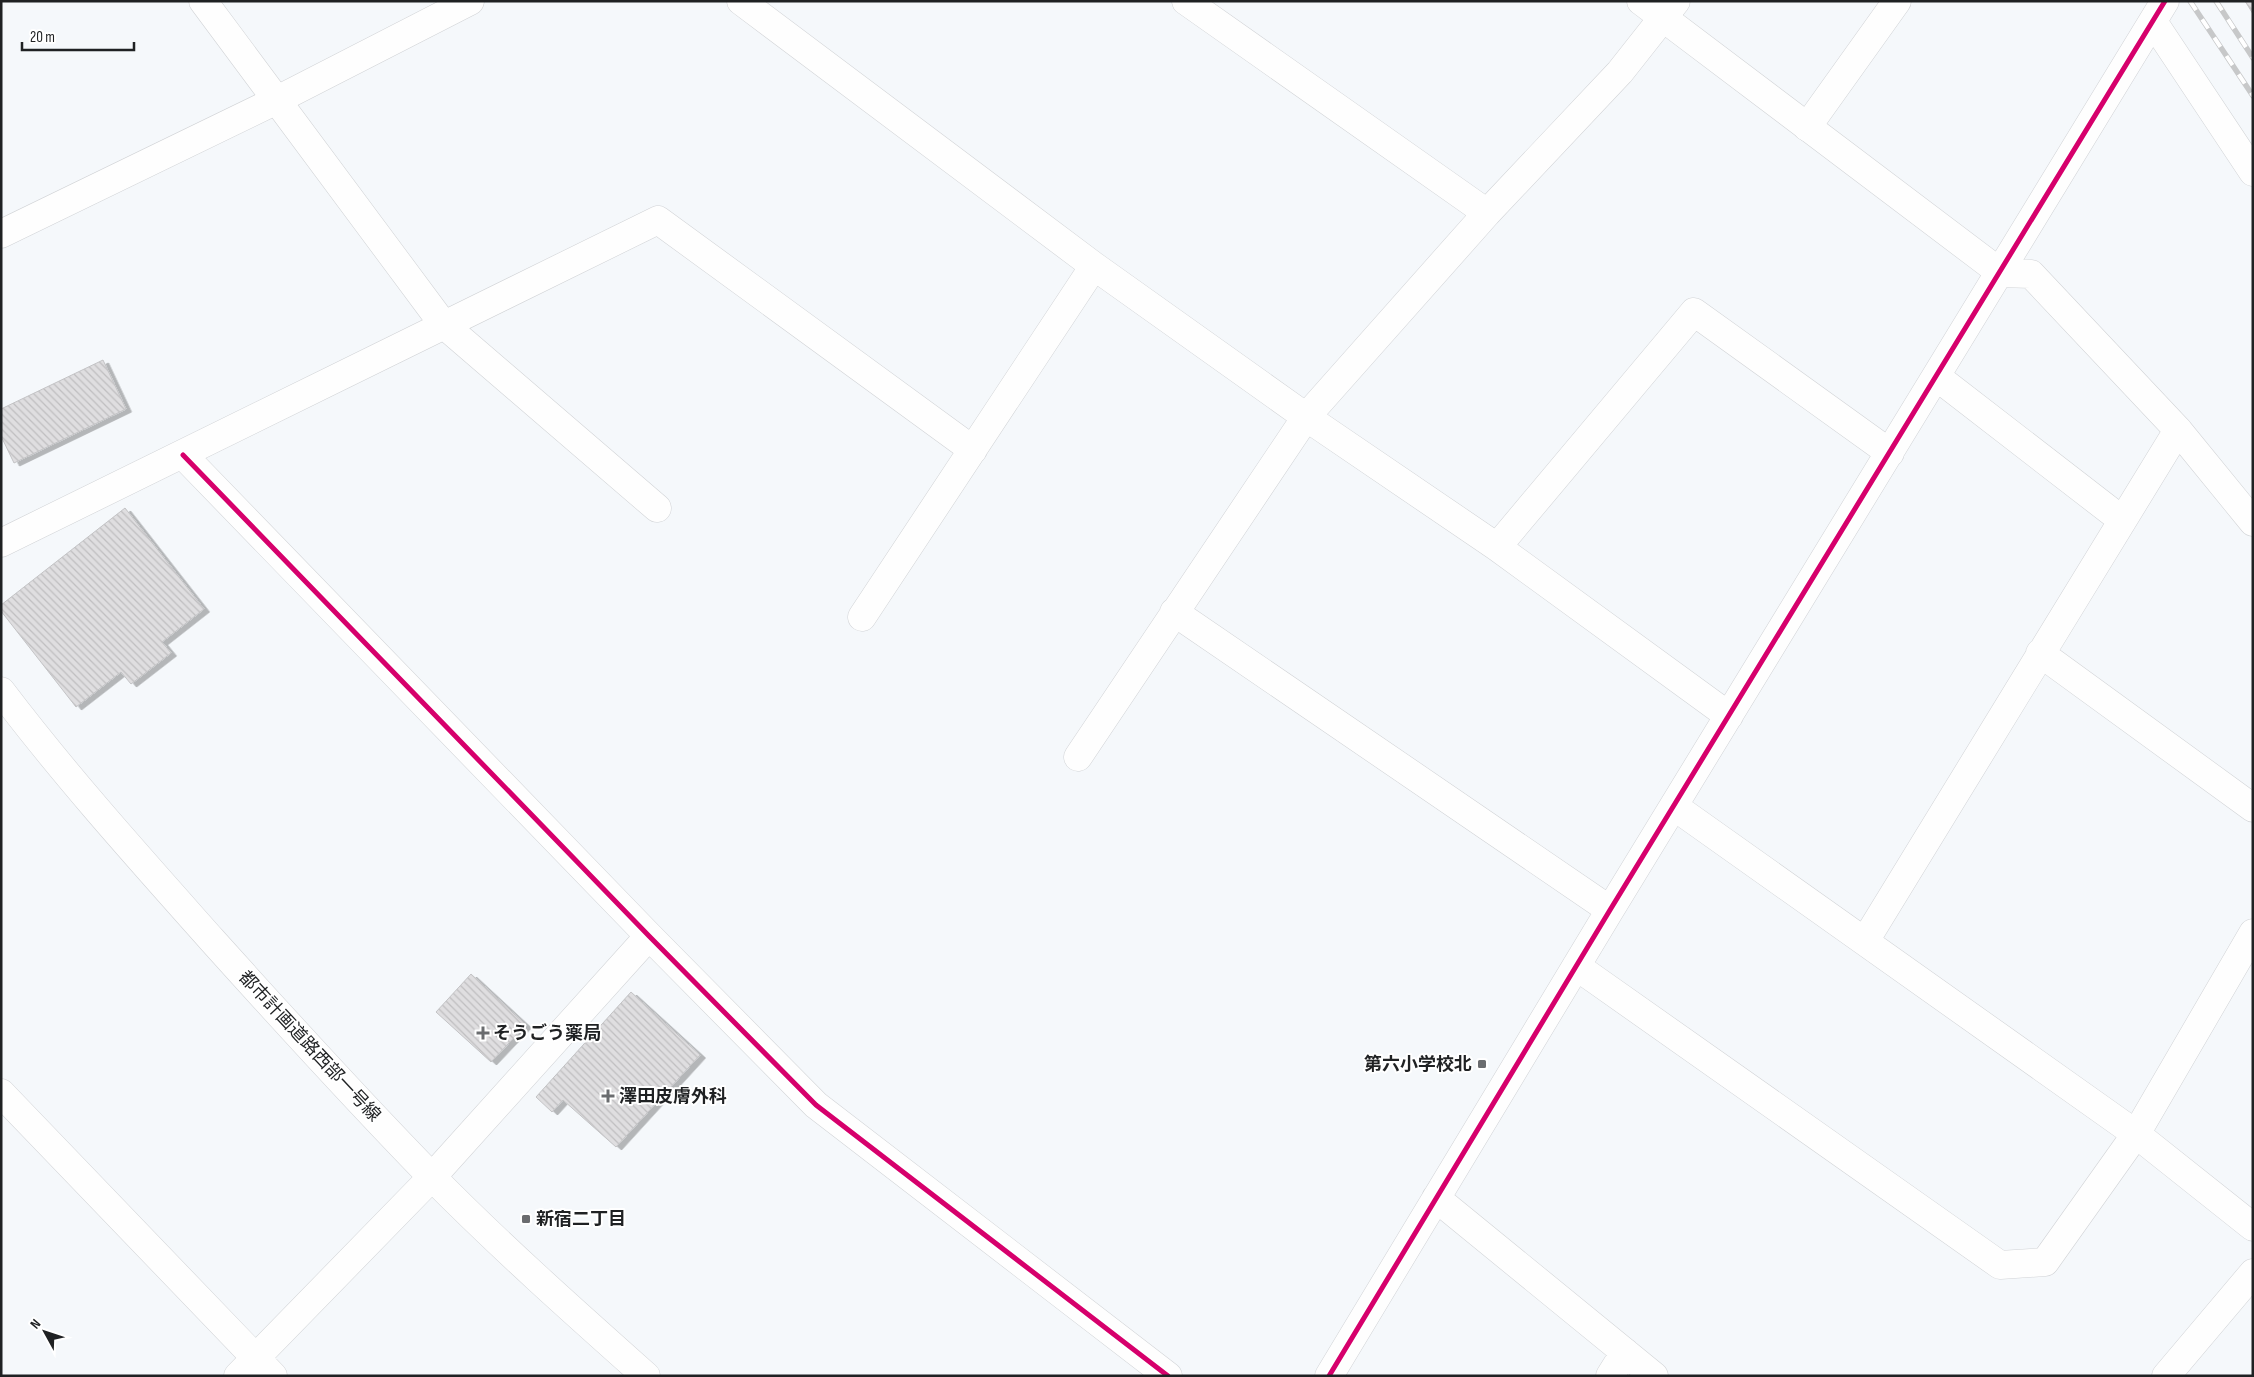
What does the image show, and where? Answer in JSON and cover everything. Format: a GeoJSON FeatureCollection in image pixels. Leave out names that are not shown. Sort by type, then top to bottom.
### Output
{"type":"FeatureCollection","features":[{"type":"Feature","properties":{"kind":"street"},"geometry":{"type":"LineString","coordinates":[[203,1],[443,324],[657,508]]}},
{"type":"Feature","properties":{"kind":"street"},"geometry":{"type":"LineString","coordinates":[[1,234],[277,100],[470,1]]}},
{"type":"Feature","properties":{"kind":"street"},"geometry":{"type":"LineString","coordinates":[[741,1],[1094,266],[1306,417],[1497,548],[1729,716]]}},
{"type":"Feature","properties":{"kind":"street"},"geometry":{"type":"LineString","coordinates":[[1186,1],[1487,213]]}},
{"type":"Feature","properties":{"kind":"street"},"geometry":{"type":"LineString","coordinates":[[1641,1],[1670,10],[1807,126],[2001,272],[2030,274],[2178,430],[2253,522]]}},
{"type":"Feature","properties":{"kind":"street"},"geometry":{"type":"LineString","coordinates":[[1807,126],[1897,1]]}},
{"type":"Feature","properties":{"kind":"street"},"geometry":{"type":"LineString","coordinates":[[1078,757],[1306,417],[1487,213],[1620,72],[1670,10]]}},
{"type":"Feature","properties":{"kind":"street"},"geometry":{"type":"LineString","coordinates":[[1330,1376],[1610,910],[1675,807],[2160,12],[2253,172]]}},
{"type":"Feature","properties":{"kind":"street"},"geometry":{"type":"LineString","coordinates":[[1,543],[183,455],[443,324],[658,220],[973,450]]}},
{"type":"Feature","properties":{"kind":"street"},"geometry":{"type":"LineString","coordinates":[[862,617],[1094,266]]}},
{"type":"Feature","properties":{"kind":"street"},"geometry":{"type":"LineString","coordinates":[[1497,548],[1694,312],[1890,453]]}},
{"type":"Feature","properties":{"kind":"street"},"geometry":{"type":"LineString","coordinates":[[1937,377],[2122,520]]}},
{"type":"Feature","properties":{"kind":"street"},"geometry":{"type":"LineString","coordinates":[[1865,941],[2178,430]]}},
{"type":"Feature","properties":{"kind":"street"},"geometry":{"type":"LineString","coordinates":[[183,455],[649,936],[831,1117],[1168,1376]]}},
{"type":"Feature","properties":{"kind":"street"},"geometry":{"type":"LineString","coordinates":[[1174,612],[1610,910]]}},
{"type":"Feature","properties":{"kind":"street"},"geometry":{"type":"LineString","coordinates":[[2040,653],[2253,808]]}},
{"type":"Feature","properties":{"kind":"street","name":"都市計画道路西部一号線"},"geometry":{"type":"LineString","coordinates":[[1,691],[75,783],[163,886],[307,1046],[432,1177],[538,1279],[646,1376]]}},
{"type":"Feature","properties":{"kind":"street"},"geometry":{"type":"LineString","coordinates":[[1675,807],[2136,1134],[2253,1227]]}},
{"type":"Feature","properties":{"kind":"street"},"geometry":{"type":"LineString","coordinates":[[1576,966],[2000,1265],[2045,1262],[2136,1134],[2253,933]]}},
{"type":"Feature","properties":{"kind":"street"},"geometry":{"type":"LineString","coordinates":[[1,1093],[256,1370],[649,936]]}},
{"type":"Feature","properties":{"kind":"street"},"geometry":{"type":"LineString","coordinates":[[1436,1198],[1654,1376]]}},
{"type":"Feature","properties":{"kind":"street"},"geometry":{"type":"LineString","coordinates":[[2166,1376],[2253,1273]]}},
{"type":"Feature","properties":{"kind":"street"},"geometry":{"type":"LineString","coordinates":[[1610,1376],[1625,1352]]}},
{"type":"Feature","properties":{"kind":"building"},"geometry":{"type":"Polygon","coordinates":[[[2245,1],[2253,1],[2253,14],[2245,1]]]}},
{"type":"Feature","properties":{"kind":"building"},"geometry":{"type":"Polygon","coordinates":[[[103,360],[126,409],[14,463],[1,436],[1,409],[103,360]]]}},
{"type":"Feature","properties":{"kind":"building"},"geometry":{"type":"Polygon","coordinates":[[[125,508],[204,609],[162,642],[171,653],[131,684],[121,672],[76,707],[1,611],[1,605],[125,508]]]}},
{"type":"Feature","properties":{"kind":"building"},"geometry":{"type":"Polygon","coordinates":[[[471,974],[526,1025],[491,1062],[436,1012],[471,974]]]}},
{"type":"Feature","properties":{"kind":"building"},"geometry":{"type":"Polygon","coordinates":[[[631,992],[700,1055],[616,1147],[563,1100],[552,1112],[536,1097],[631,992]]]}},
{"type":"Feature","properties":{"kind":"railway"},"geometry":{"type":"LineString","coordinates":[[2190,1],[2253,96]]}},
{"type":"Feature","properties":{"kind":"railway"},"geometry":{"type":"LineString","coordinates":[[2216,1],[2253,58]]}},
{"type":"Feature","properties":{"kind":"cycle path"},"geometry":{"type":"LineString","coordinates":[[1329,1376],[1610,910],[2165,1]]}},
{"type":"Feature","properties":{"kind":"cycle path"},"geometry":{"type":"LineString","coordinates":[[183,455],[649,936],[816,1105],[1168,1376]]}},
{"type":"Feature","properties":{"kind":"place","name":"そうごう薬局"},"geometry":{"type":"Point","coordinates":[483,1033]}},
{"type":"Feature","properties":{"kind":"place","name":"第六小学校北"},"geometry":{"type":"Point","coordinates":[1482,1064]}},
{"type":"Feature","properties":{"kind":"place","name":"澤田皮膚外科"},"geometry":{"type":"Point","coordinates":[608,1096]}},
{"type":"Feature","properties":{"kind":"place","name":"新宿二丁目"},"geometry":{"type":"Point","coordinates":[526,1219]}}]}
